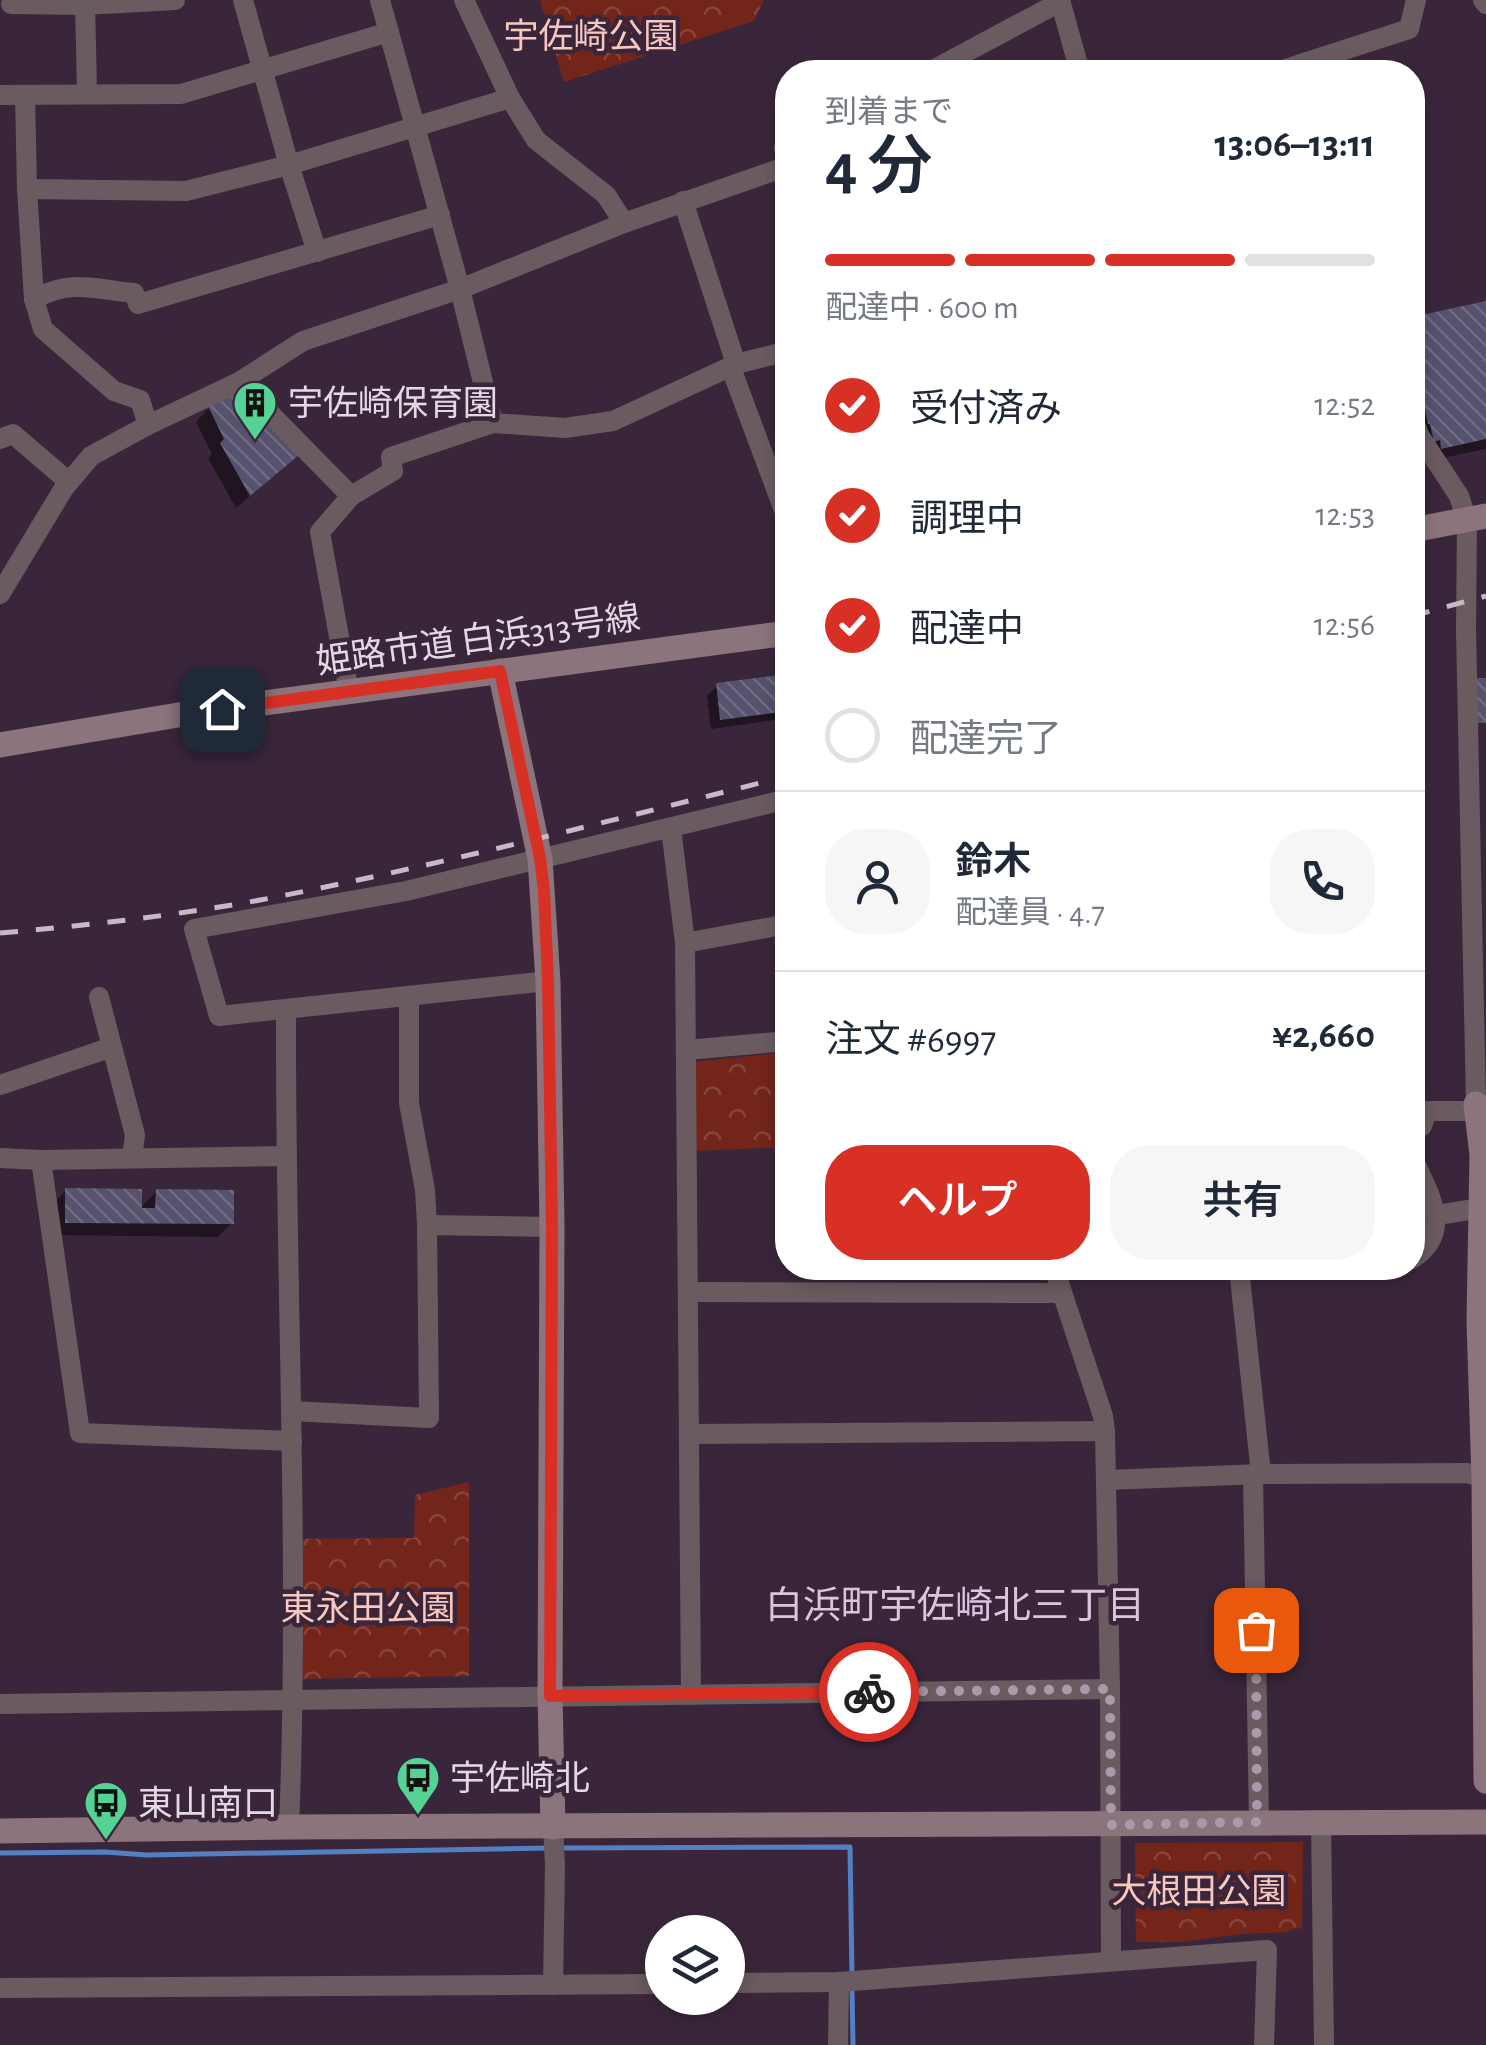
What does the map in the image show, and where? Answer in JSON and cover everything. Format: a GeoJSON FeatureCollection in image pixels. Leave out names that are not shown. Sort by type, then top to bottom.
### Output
{"type":"FeatureCollection","features":[{"type":"Feature","properties":{"kind":"street"},"geometry":{"type":"LineString","coordinates":[[11,4],[175,0]]}},
{"type":"Feature","properties":{"kind":"street"},"geometry":{"type":"LineString","coordinates":[[244,0],[317,252]]}},
{"type":"Feature","properties":{"kind":"street"},"geometry":{"type":"LineString","coordinates":[[380,0],[460,288],[492,423]]}},
{"type":"Feature","properties":{"kind":"street"},"geometry":{"type":"LineString","coordinates":[[464,0],[510,98],[536,140],[606,194],[624,223]]}},
{"type":"Feature","properties":{"kind":"street"},"geometry":{"type":"LineString","coordinates":[[1314,60],[1408,29],[1416,0]]}},
{"type":"Feature","properties":{"kind":"street"},"geometry":{"type":"LineString","coordinates":[[951,60],[1060,1],[1077,60]]}},
{"type":"Feature","properties":{"kind":"street"},"geometry":{"type":"LineString","coordinates":[[85,2],[87,94]]}},
{"type":"Feature","properties":{"kind":"street"},"geometry":{"type":"LineString","coordinates":[[0,95],[181,94],[389,32]]}},
{"type":"Feature","properties":{"kind":"street"},"geometry":{"type":"LineString","coordinates":[[25,95],[34,299],[43,329],[114,390],[140,400],[148,425]]}},
{"type":"Feature","properties":{"kind":"street"},"geometry":{"type":"LineString","coordinates":[[28,189],[186,190],[290,165],[510,98]]}},
{"type":"Feature","properties":{"kind":"street"},"geometry":{"type":"LineString","coordinates":[[0,594],[69,482],[91,456],[239,382],[303,341],[460,288],[775,167]]}},
{"type":"Feature","properties":{"kind":"street"},"geometry":{"type":"LineString","coordinates":[[682,201],[775,484]]}},
{"type":"Feature","properties":{"kind":"street"},"geometry":{"type":"LineString","coordinates":[[34,299],[69,286],[134,293],[138,304],[440,215]]}},
{"type":"Feature","properties":{"kind":"street"},"geometry":{"type":"LineString","coordinates":[[349,692],[320,532],[351,496],[392,471],[392,457],[492,423],[565,428],[613,421],[733,366],[775,355]]}},
{"type":"Feature","properties":{"kind":"street"},"geometry":{"type":"LineString","coordinates":[[239,382],[351,496]]}},
{"type":"Feature","properties":{"kind":"street"},"geometry":{"type":"LineString","coordinates":[[0,439],[13,434],[69,482]]}},
{"type":"Feature","properties":{"kind":"street"},"geometry":{"type":"LineString","coordinates":[[1425,443],[1477,518],[1486,1781]]}},
{"type":"Feature","properties":{"kind":"street"},"geometry":{"type":"LineString","coordinates":[[1425,528],[1477,518]]}},
{"type":"Feature","properties":{"kind":"street","name":"姫路市道 白浜313号線"},"geometry":{"type":"LineString","coordinates":[[0,745],[190,714],[775,635]]}},
{"type":"Feature","properties":{"kind":"street"},"geometry":{"type":"LineString","coordinates":[[500,671],[540,858],[548,981],[553,1985]]}},
{"type":"Feature","properties":{"kind":"street"},"geometry":{"type":"LineString","coordinates":[[548,981],[219,1016],[194,929],[389,894],[775,802]]}},
{"type":"Feature","properties":{"kind":"street"},"geometry":{"type":"LineString","coordinates":[[670,828],[685,943],[691,1695]]}},
{"type":"Feature","properties":{"kind":"street"},"geometry":{"type":"LineString","coordinates":[[685,943],[775,926]]}},
{"type":"Feature","properties":{"kind":"street"},"geometry":{"type":"LineString","coordinates":[[99,996],[135,1136],[132,1158]]}},
{"type":"Feature","properties":{"kind":"street"},"geometry":{"type":"LineString","coordinates":[[292,1412],[429,1418],[427,1225],[425,1190],[409,1103],[409,997]]}},
{"type":"Feature","properties":{"kind":"street"},"geometry":{"type":"LineString","coordinates":[[286,1010],[294,1700],[288,1828]]}},
{"type":"Feature","properties":{"kind":"street"},"geometry":{"type":"LineString","coordinates":[[686,1050],[775,1042]]}},
{"type":"Feature","properties":{"kind":"street"},"geometry":{"type":"LineString","coordinates":[[0,1085],[112,1046]]}},
{"type":"Feature","properties":{"kind":"street"},"geometry":{"type":"LineString","coordinates":[[1425,1111],[1479,1106]]}},
{"type":"Feature","properties":{"kind":"street"},"geometry":{"type":"LineString","coordinates":[[0,1158],[286,1156]]}},
{"type":"Feature","properties":{"kind":"street"},"geometry":{"type":"LineString","coordinates":[[41,1160],[80,1432],[292,1441]]}},
{"type":"Feature","properties":{"kind":"street"},"geometry":{"type":"LineString","coordinates":[[1425,1194],[1437,1214],[1432,1240],[1425,1247]]}},
{"type":"Feature","properties":{"kind":"street"},"geometry":{"type":"LineString","coordinates":[[1437,1214],[1481,1208]]}},
{"type":"Feature","properties":{"kind":"street"},"geometry":{"type":"LineString","coordinates":[[427,1225],[552,1227]]}},
{"type":"Feature","properties":{"kind":"street"},"geometry":{"type":"LineString","coordinates":[[1061,1280],[1062,1293],[1105,1431],[1111,1961]]}},
{"type":"Feature","properties":{"kind":"street"},"geometry":{"type":"LineString","coordinates":[[1240,1280],[1257,1475],[1259,1822]]}},
{"type":"Feature","properties":{"kind":"street"},"geometry":{"type":"LineString","coordinates":[[688,1292],[1062,1293]]}},
{"type":"Feature","properties":{"kind":"street"},"geometry":{"type":"LineString","coordinates":[[689,1434],[1105,1431]]}},
{"type":"Feature","properties":{"kind":"street"},"geometry":{"type":"LineString","coordinates":[[1106,1480],[1467,1473],[1485,1478]]}},
{"type":"Feature","properties":{"kind":"street"},"geometry":{"type":"LineString","coordinates":[[0,1704],[1110,1689]]}},
{"type":"Feature","properties":{"kind":"street"},"geometry":{"type":"LineString","coordinates":[[1321,1822],[1324,2045]]}},
{"type":"Feature","properties":{"kind":"street"},"geometry":{"type":"LineString","coordinates":[[0,1832],[1486,1822]]}},
{"type":"Feature","properties":{"kind":"street"},"geometry":{"type":"LineString","coordinates":[[745,1983],[839,1982],[1267,1950],[1264,2045]]}},
{"type":"Feature","properties":{"kind":"street"},"geometry":{"type":"LineString","coordinates":[[838,2045],[839,1982]]}},
{"type":"Feature","properties":{"kind":"street"},"geometry":{"type":"LineString","coordinates":[[0,1988],[645,1984]]}},
{"type":"Feature","properties":{"kind":"green space","name":"宇佐崎公園"},"geometry":{"type":"Polygon","coordinates":[[[540,0],[764,0],[754,21],[564,82],[540,0]]]}},
{"type":"Feature","properties":{"kind":"green space"},"geometry":{"type":"Polygon","coordinates":[[[775,1053],[775,1148],[693,1151],[692,1062],[775,1053]]]}},
{"type":"Feature","properties":{"kind":"green space","name":"東永田公園"},"geometry":{"type":"Polygon","coordinates":[[[469,1482],[469,1676],[298,1679],[298,1539],[414,1538],[415,1495],[469,1482]]]}},
{"type":"Feature","properties":{"kind":"green space","name":"大根田公園"},"geometry":{"type":"Polygon","coordinates":[[[1303,1842],[1302,1929],[1182,1942],[1136,1942],[1135,1843],[1303,1842]]]}},
{"type":"Feature","properties":{"kind":"building"},"geometry":{"type":"Polygon","coordinates":[[[1486,301],[1486,439],[1441,449],[1440,440],[1434,442],[1425,411],[1425,314],[1486,301]]]}},
{"type":"Feature","properties":{"kind":"building","name":"宇佐崎保育園"},"geometry":{"type":"Polygon","coordinates":[[[239,389],[300,454],[250,496],[220,443],[224,439],[208,406],[239,389]]]}},
{"type":"Feature","properties":{"kind":"building"},"geometry":{"type":"Polygon","coordinates":[[[775,676],[775,713],[720,720],[716,683],[775,676]]]}},
{"type":"Feature","properties":{"kind":"building"},"geometry":{"type":"Polygon","coordinates":[[[1473,678],[1486,678],[1486,723],[1476,723],[1473,678]]]}},
{"type":"Feature","properties":{"kind":"building"},"geometry":{"type":"Polygon","coordinates":[[[65,1188],[142,1189],[142,1208],[155,1208],[156,1189],[234,1190],[234,1224],[65,1223],[65,1188]]]}},
{"type":"Feature","properties":{"kind":"waterway"},"geometry":{"type":"LineString","coordinates":[[562,1848],[850,1847],[852,1977]]}},
{"type":"Feature","properties":{"kind":"waterway"},"geometry":{"type":"LineString","coordinates":[[0,1853],[147,1855],[551,1848]]}},
{"type":"Feature","properties":{"kind":"waterway"},"geometry":{"type":"LineString","coordinates":[[852,1988],[853,2045]]}},
{"type":"Feature","properties":{"kind":"railway"},"geometry":{"type":"LineString","coordinates":[[1425,612],[1486,596]]}},
{"type":"Feature","properties":{"kind":"railway"},"geometry":{"type":"LineString","coordinates":[[0,933],[136,919],[271,898],[466,856],[775,779]]}},
{"type":"Feature","properties":{"kind":"way so far"},"geometry":{"type":"LineString","coordinates":[[869,1692],[1110,1689],[1111,1825],[1259,1822],[1256,1630]]}},
{"type":"Feature","properties":{"kind":"place","name":"宇佐崎保育園"},"geometry":{"type":"Point","coordinates":[255,441]}},
{"type":"Feature","properties":{"kind":"place","name":"宇佐崎北"},"geometry":{"type":"Point","coordinates":[418,1816]}},
{"type":"Feature","properties":{"kind":"place","name":"東山南口"},"geometry":{"type":"Point","coordinates":[106,1841]}},
{"type":"Feature","properties":{"kind":"district","name":"白浜町宇佐崎北三丁目"},"geometry":{"type":"Point","coordinates":[955,1605]}},
{"type":"Feature","properties":{"kind":"route"},"geometry":{"type":"LineString","coordinates":[[222,709],[500,671],[544,891],[552,1227],[550,1696],[869,1692]]}}]}
